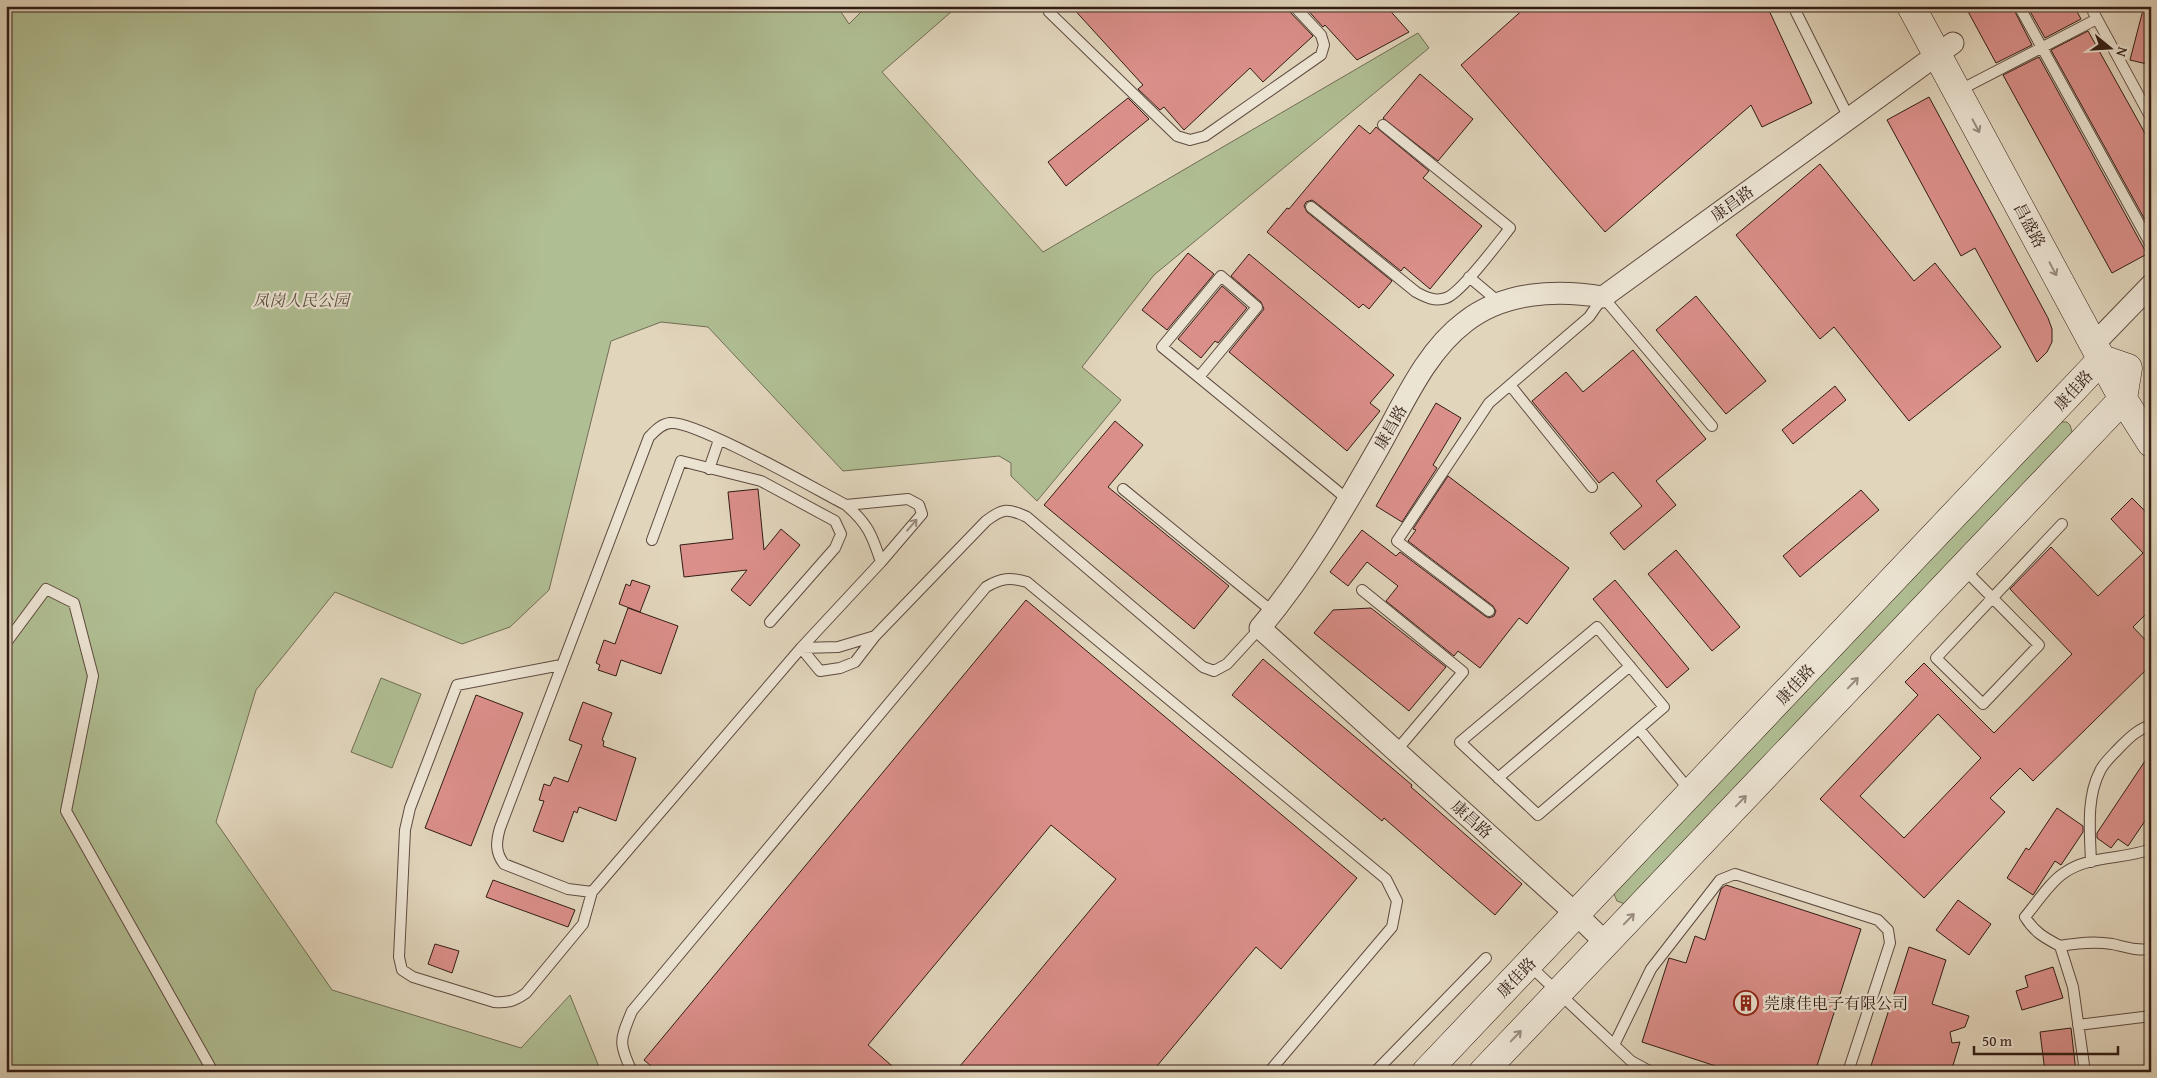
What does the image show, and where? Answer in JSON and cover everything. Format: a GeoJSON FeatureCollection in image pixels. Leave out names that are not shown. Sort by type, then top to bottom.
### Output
{"type":"FeatureCollection","features":[{"type":"Feature","properties":{"kind":"street","name":"昌盛路"},"geometry":{"type":"LineString","coordinates":[[1911,6],[1945,49],[1966,87],[2102,344],[2124,398],[2151,442]]}},
{"type":"Feature","properties":{"kind":"street","name":"昌盛路"},"geometry":{"type":"LineString","coordinates":[[1933,6],[1945,49]]}},
{"type":"Feature","properties":{"kind":"street","name":"康昌路"},"geometry":{"type":"LineString","coordinates":[[1606,943],[1396,751],[1267,620],[1308,567],[1435,353],[1464,322],[1481,311],[1500,303],[1526,296],[1562,292],[1603,297],[1945,49]]}},
{"type":"Feature","properties":{"kind":"street"},"geometry":{"type":"LineString","coordinates":[[2102,344],[2151,285]]}},
{"type":"Feature","properties":{"kind":"street","name":"康佳路"},"geometry":{"type":"LineString","coordinates":[[1426,1072],[1692,792],[2102,344],[2128,368]]}},
{"type":"Feature","properties":{"kind":"street"},"geometry":{"type":"LineString","coordinates":[[1483,1072],[2124,398],[2128,368]]}},
{"type":"Feature","properties":{"kind":"street"},"geometry":{"type":"LineString","coordinates":[[2128,368],[2151,407]]}},
{"type":"Feature","properties":{"kind":"lane"},"geometry":{"type":"LineString","coordinates":[[1047,6],[1049,12],[1177,136],[1190,140],[1205,136],[1321,55],[1324,45],[1321,35],[1294,6]]}},
{"type":"Feature","properties":{"kind":"lane"},"geometry":{"type":"LineString","coordinates":[[1793,6],[1849,118]]}},
{"type":"Feature","properties":{"kind":"lane"},"geometry":{"type":"LineString","coordinates":[[2019,6],[2151,245]]}},
{"type":"Feature","properties":{"kind":"lane"},"geometry":{"type":"LineString","coordinates":[[2090,6],[2151,118]]}},
{"type":"Feature","properties":{"kind":"lane"},"geometry":{"type":"LineString","coordinates":[[1966,87],[2097,19]]}},
{"type":"Feature","properties":{"kind":"lane"},"geometry":{"type":"LineString","coordinates":[[1311,207],[1416,292],[1431,299],[1446,298],[1458,290],[1510,228],[1383,124]]}},
{"type":"Feature","properties":{"kind":"lane"},"geometry":{"type":"LineString","coordinates":[[1199,377],[1257,307],[1221,276],[1162,347],[1348,500]]}},
{"type":"Feature","properties":{"kind":"lane"},"geometry":{"type":"LineString","coordinates":[[1469,277],[1500,303]]}},
{"type":"Feature","properties":{"kind":"lane"},"geometry":{"type":"LineString","coordinates":[[1488,611],[1397,541],[1489,403],[1590,317],[1603,297],[1712,426]]}},
{"type":"Feature","properties":{"kind":"lane"},"geometry":{"type":"LineString","coordinates":[[1510,385],[1592,487]]}},
{"type":"Feature","properties":{"kind":"lane"},"geometry":{"type":"LineString","coordinates":[[592,892],[568,889],[512,869],[498,857],[496,847],[500,828],[649,437],[658,427],[669,423],[682,423],[846,505],[863,520],[873,538],[880,562]]}},
{"type":"Feature","properties":{"kind":"lane"},"geometry":{"type":"LineString","coordinates":[[709,469],[719,440]]}},
{"type":"Feature","properties":{"kind":"lane"},"geometry":{"type":"LineString","coordinates":[[652,540],[681,461],[761,481],[835,520],[841,534],[835,548],[770,622]]}},
{"type":"Feature","properties":{"kind":"lane"},"geometry":{"type":"LineString","coordinates":[[801,648],[820,671],[840,668],[855,662],[875,636],[986,521],[998,512],[1012,510],[1027,518],[1203,667],[1214,671],[1227,664],[1267,620],[1123,490]]}},
{"type":"Feature","properties":{"kind":"lane"},"geometry":{"type":"LineString","coordinates":[[561,665],[458,685],[410,808],[405,830],[399,957],[402,970],[413,977],[494,1002],[506,1003],[516,1000],[526,993],[583,924],[592,892],[801,648],[922,514],[919,505],[908,499],[846,505]]}},
{"type":"Feature","properties":{"kind":"lane"},"geometry":{"type":"LineString","coordinates":[[1963,568],[1993,598],[2039,645],[1983,704],[1936,658],[1993,598],[2062,524]]}},
{"type":"Feature","properties":{"kind":"lane"},"geometry":{"type":"LineString","coordinates":[[632,1072],[622,1050],[623,1033],[632,1011],[986,587],[998,579],[1012,578],[1027,582],[1386,879],[1398,901],[1392,927],[1269,1072]]}},
{"type":"Feature","properties":{"kind":"lane"},"geometry":{"type":"LineString","coordinates":[[6,643],[46,589],[74,603],[93,676],[66,811],[213,1072]]}},
{"type":"Feature","properties":{"kind":"lane"},"geometry":{"type":"LineString","coordinates":[[1362,590],[1463,672],[1396,751]]}},
{"type":"Feature","properties":{"kind":"lane"},"geometry":{"type":"LineString","coordinates":[[1597,627],[1664,707],[1639,729],[1538,815],[1460,742],[1597,627]]}},
{"type":"Feature","properties":{"kind":"lane"},"geometry":{"type":"LineString","coordinates":[[801,648],[838,647],[875,636]]}},
{"type":"Feature","properties":{"kind":"lane"},"geometry":{"type":"LineString","coordinates":[[1498,778],[1630,666]]}},
{"type":"Feature","properties":{"kind":"lane"},"geometry":{"type":"LineString","coordinates":[[2090,862],[2090,822],[2094,786],[2101,768],[2129,738],[2151,725]]}},
{"type":"Feature","properties":{"kind":"lane"},"geometry":{"type":"LineString","coordinates":[[1639,729],[1692,792]]}},
{"type":"Feature","properties":{"kind":"lane"},"geometry":{"type":"LineString","coordinates":[[2151,849],[2078,865],[2063,873],[2025,917],[2031,927],[2041,936],[2060,946],[2085,941],[2112,944],[2137,951],[2151,949]]}},
{"type":"Feature","properties":{"kind":"lane"},"geometry":{"type":"LineString","coordinates":[[1614,1045],[1651,968],[1720,880],[1735,874],[1878,920],[1888,930],[1890,943],[1848,1072]]}},
{"type":"Feature","properties":{"kind":"lane"},"geometry":{"type":"LineString","coordinates":[[2060,946],[2073,988],[2085,1072]]}},
{"type":"Feature","properties":{"kind":"lane"},"geometry":{"type":"LineString","coordinates":[[1375,1072],[1486,958]]}},
{"type":"Feature","properties":{"kind":"lane"},"geometry":{"type":"LineString","coordinates":[[1528,964],[1631,1060],[1651,1072]]}},
{"type":"Feature","properties":{"kind":"lane"},"geometry":{"type":"LineString","coordinates":[[2078,1025],[2151,1016]]}},
{"type":"Feature","properties":{"kind":"green space","name":"凤岗人民公园"},"geometry":{"type":"Polygon","coordinates":[[[6,6],[837,6],[849,24],[867,6],[958,6],[882,72],[1043,252],[1418,33],[1429,48],[1154,275],[1082,367],[1121,400],[1037,501],[1011,476],[1011,463],[999,456],[843,471],[708,327],[661,322],[611,341],[549,590],[510,627],[462,644],[335,592],[256,690],[216,822],[332,990],[521,1048],[570,995],[601,1072],[6,1072],[6,6]]]}},
{"type":"Feature","properties":{"kind":"green space"},"geometry":{"type":"Polygon","coordinates":[[[2059,422],[2067,422],[2073,435],[1625,904],[1617,901],[1614,894],[1615,890],[2059,422]]]}},
{"type":"Feature","properties":{"kind":"green space"},"geometry":{"type":"Polygon","coordinates":[[[381,678],[421,694],[392,768],[351,752],[381,678]]]}},
{"type":"Feature","properties":{"kind":"building"},"geometry":{"type":"Polygon","coordinates":[[[1071,6],[1287,6],[1289,11],[1313,36],[1263,82],[1250,68],[1184,130],[1164,107],[1160,110],[1138,89],[1143,85],[1071,6]]]}},
{"type":"Feature","properties":{"kind":"building"},"geometry":{"type":"Polygon","coordinates":[[[1304,6],[1386,6],[1409,32],[1357,60],[1325,25],[1323,27],[1304,6]]]}},
{"type":"Feature","properties":{"kind":"building"},"geometry":{"type":"Polygon","coordinates":[[[1527,6],[1767,6],[1812,103],[1762,127],[1751,105],[1605,232],[1461,65],[1527,6]]]}},
{"type":"Feature","properties":{"kind":"building"},"geometry":{"type":"Polygon","coordinates":[[[1965,6],[2012,6],[2032,45],[1996,63],[1965,6]]]}},
{"type":"Feature","properties":{"kind":"building"},"geometry":{"type":"Polygon","coordinates":[[[2027,6],[2074,6],[2081,19],[2045,38],[2027,6]]]}},
{"type":"Feature","properties":{"kind":"building"},"geometry":{"type":"Polygon","coordinates":[[[2144,6],[2151,6],[2151,65],[2130,60],[2144,6]]]}},
{"type":"Feature","properties":{"kind":"building"},"geometry":{"type":"Polygon","coordinates":[[[2088,31],[2151,144],[2151,226],[2149,227],[2051,50],[2088,31]]]}},
{"type":"Feature","properties":{"kind":"building"},"geometry":{"type":"Polygon","coordinates":[[[2039,57],[2147,254],[2112,273],[2003,75],[2039,57]]]}},
{"type":"Feature","properties":{"kind":"building"},"geometry":{"type":"Polygon","coordinates":[[[1420,74],[1473,119],[1438,161],[1383,118],[1420,74]]]}},
{"type":"Feature","properties":{"kind":"building"},"geometry":{"type":"Polygon","coordinates":[[[1929,97],[2048,318],[2052,329],[2052,342],[2047,352],[2037,362],[1975,248],[1961,256],[1887,120],[1929,97]]]}},
{"type":"Feature","properties":{"kind":"building"},"geometry":{"type":"Polygon","coordinates":[[[1128,98],[1149,119],[1066,186],[1048,162],[1128,98]]]}},
{"type":"Feature","properties":{"kind":"building"},"geometry":{"type":"Polygon","coordinates":[[[1359,125],[1370,134],[1376,127],[1429,171],[1423,178],[1482,226],[1430,289],[1404,267],[1401,271],[1315,202],[1312,200],[1306,202],[1304,206],[1307,212],[1392,281],[1369,309],[1363,304],[1359,308],[1267,232],[1287,208],[1289,209],[1359,125]]]}},
{"type":"Feature","properties":{"kind":"building"},"geometry":{"type":"Polygon","coordinates":[[[1820,164],[1914,281],[1935,263],[2001,347],[1909,421],[1834,327],[1820,339],[1736,235],[1820,164]]]}},
{"type":"Feature","properties":{"kind":"building"},"geometry":{"type":"Polygon","coordinates":[[[1188,253],[1214,274],[1167,330],[1142,310],[1188,253]]]}},
{"type":"Feature","properties":{"kind":"building"},"geometry":{"type":"Polygon","coordinates":[[[1249,254],[1394,375],[1370,403],[1380,411],[1347,451],[1229,352],[1264,309],[1261,302],[1231,276],[1249,254]]]}},
{"type":"Feature","properties":{"kind":"building"},"geometry":{"type":"Polygon","coordinates":[[[1222,286],[1247,308],[1218,343],[1215,341],[1201,358],[1178,339],[1222,286]]]}},
{"type":"Feature","properties":{"kind":"building"},"geometry":{"type":"Polygon","coordinates":[[[1696,296],[1766,381],[1726,414],[1656,330],[1696,296]]]}},
{"type":"Feature","properties":{"kind":"building"},"geometry":{"type":"Polygon","coordinates":[[[1633,350],[1706,439],[1656,481],[1676,505],[1624,550],[1610,533],[1642,506],[1613,472],[1599,483],[1532,401],[1566,372],[1583,392],[1633,350]]]}},
{"type":"Feature","properties":{"kind":"building"},"geometry":{"type":"Polygon","coordinates":[[[1835,386],[1846,400],[1793,444],[1782,430],[1835,386]]]}},
{"type":"Feature","properties":{"kind":"building"},"geometry":{"type":"Polygon","coordinates":[[[1436,403],[1461,418],[1433,465],[1437,468],[1402,522],[1376,506],[1436,403]]]}},
{"type":"Feature","properties":{"kind":"building"},"geometry":{"type":"Polygon","coordinates":[[[1115,421],[1143,445],[1108,487],[1229,586],[1194,629],[1044,505],[1115,421]]]}},
{"type":"Feature","properties":{"kind":"building"},"geometry":{"type":"Polygon","coordinates":[[[1448,476],[1569,568],[1527,624],[1519,618],[1480,668],[1458,651],[1454,656],[1386,601],[1398,586],[1367,562],[1348,586],[1330,572],[1362,530],[1396,556],[1400,552],[1485,616],[1489,618],[1494,616],[1496,611],[1493,606],[1408,541],[1416,530],[1413,529],[1448,476]]]}},
{"type":"Feature","properties":{"kind":"building"},"geometry":{"type":"Polygon","coordinates":[[[758,489],[764,550],[781,529],[800,545],[750,606],[731,590],[747,570],[684,577],[680,545],[733,539],[728,492],[758,489]]]}},
{"type":"Feature","properties":{"kind":"building"},"geometry":{"type":"Polygon","coordinates":[[[1861,490],[1879,510],[1800,577],[1783,556],[1861,490]]]}},
{"type":"Feature","properties":{"kind":"building"},"geometry":{"type":"Polygon","coordinates":[[[2132,498],[2151,517],[2151,609],[2133,627],[2151,646],[2151,665],[2033,781],[2020,768],[1990,798],[2005,812],[1924,898],[1820,799],[1918,695],[1905,682],[1924,663],[1994,733],[2072,654],[2010,589],[2051,547],[2098,596],[2143,553],[2111,519],[2132,498]],[[1938,714],[1860,796],[1904,838],[1981,758],[1938,714]]]}},
{"type":"Feature","properties":{"kind":"building"},"geometry":{"type":"Polygon","coordinates":[[[1676,550],[1740,627],[1712,651],[1648,574],[1676,550]]]}},
{"type":"Feature","properties":{"kind":"building"},"geometry":{"type":"Polygon","coordinates":[[[632,580],[650,586],[640,612],[619,604],[626,584],[630,586],[632,580]]]}},
{"type":"Feature","properties":{"kind":"building"},"geometry":{"type":"Polygon","coordinates":[[[1615,580],[1689,669],[1667,688],[1593,599],[1615,580]]]}},
{"type":"Feature","properties":{"kind":"building"},"geometry":{"type":"Polygon","coordinates":[[[1026,600],[1357,878],[1281,969],[1256,947],[1152,1072],[955,1072],[1116,879],[1051,825],[868,1045],[899,1072],[658,1072],[644,1060],[1026,600]]]}},
{"type":"Feature","properties":{"kind":"building"},"geometry":{"type":"Polygon","coordinates":[[[628,608],[678,626],[661,674],[621,660],[616,676],[598,670],[600,665],[596,663],[604,640],[615,644],[628,608]]]}},
{"type":"Feature","properties":{"kind":"building"},"geometry":{"type":"Polygon","coordinates":[[[1371,608],[1446,667],[1409,711],[1314,633],[1333,610],[1371,608]]]}},
{"type":"Feature","properties":{"kind":"building"},"geometry":{"type":"Polygon","coordinates":[[[1263,659],[1412,785],[1411,787],[1522,884],[1495,915],[1384,818],[1382,821],[1232,695],[1263,659]]]}},
{"type":"Feature","properties":{"kind":"building"},"geometry":{"type":"Polygon","coordinates":[[[476,695],[523,713],[471,846],[425,828],[476,695]]]}},
{"type":"Feature","properties":{"kind":"building"},"geometry":{"type":"Polygon","coordinates":[[[583,702],[612,713],[602,740],[604,741],[603,746],[636,758],[616,821],[579,807],[577,813],[574,811],[563,842],[533,831],[544,801],[539,800],[544,784],[550,786],[554,777],[568,782],[582,745],[569,740],[583,702]]]}},
{"type":"Feature","properties":{"kind":"building"},"geometry":{"type":"Polygon","coordinates":[[[2151,752],[2151,812],[2128,846],[2118,839],[2111,848],[2097,838],[2097,833],[2151,752]]]}},
{"type":"Feature","properties":{"kind":"building"},"geometry":{"type":"Polygon","coordinates":[[[2057,808],[2083,826],[2083,832],[2061,865],[2055,861],[2033,895],[2007,878],[2026,848],[2029,850],[2057,808]]]}},
{"type":"Feature","properties":{"kind":"building"},"geometry":{"type":"Polygon","coordinates":[[[493,880],[575,910],[568,927],[486,897],[493,880]]]}},
{"type":"Feature","properties":{"kind":"building","name":"莞康佳电子有限公司"},"geometry":{"type":"Polygon","coordinates":[[[1726,885],[1861,929],[1815,1072],[1734,1072],[1642,1042],[1669,958],[1686,963],[1695,936],[1705,940],[1721,889],[1726,885]]]}},
{"type":"Feature","properties":{"kind":"building"},"geometry":{"type":"Polygon","coordinates":[[[1958,900],[1991,924],[1969,955],[1936,930],[1958,900]]]}},
{"type":"Feature","properties":{"kind":"building"},"geometry":{"type":"Polygon","coordinates":[[[435,944],[459,951],[452,973],[428,964],[435,944]]]}},
{"type":"Feature","properties":{"kind":"building"},"geometry":{"type":"Polygon","coordinates":[[[1909,947],[1946,960],[1932,1004],[1969,1016],[1965,1027],[1950,1032],[1952,1043],[1960,1042],[1951,1072],[1869,1072],[1909,947]]]}},
{"type":"Feature","properties":{"kind":"building"},"geometry":{"type":"Polygon","coordinates":[[[2053,967],[2063,998],[2022,1010],[2016,991],[2028,987],[2025,976],[2053,967]]]}},
{"type":"Feature","properties":{"kind":"building"},"geometry":{"type":"Polygon","coordinates":[[[2071,1028],[2076,1072],[2045,1072],[2040,1032],[2071,1028]]]}},
{"type":"Feature","properties":{"kind":"place","name":"莞康佳电子有限公司"},"geometry":{"type":"Point","coordinates":[1746,1003]}}]}
